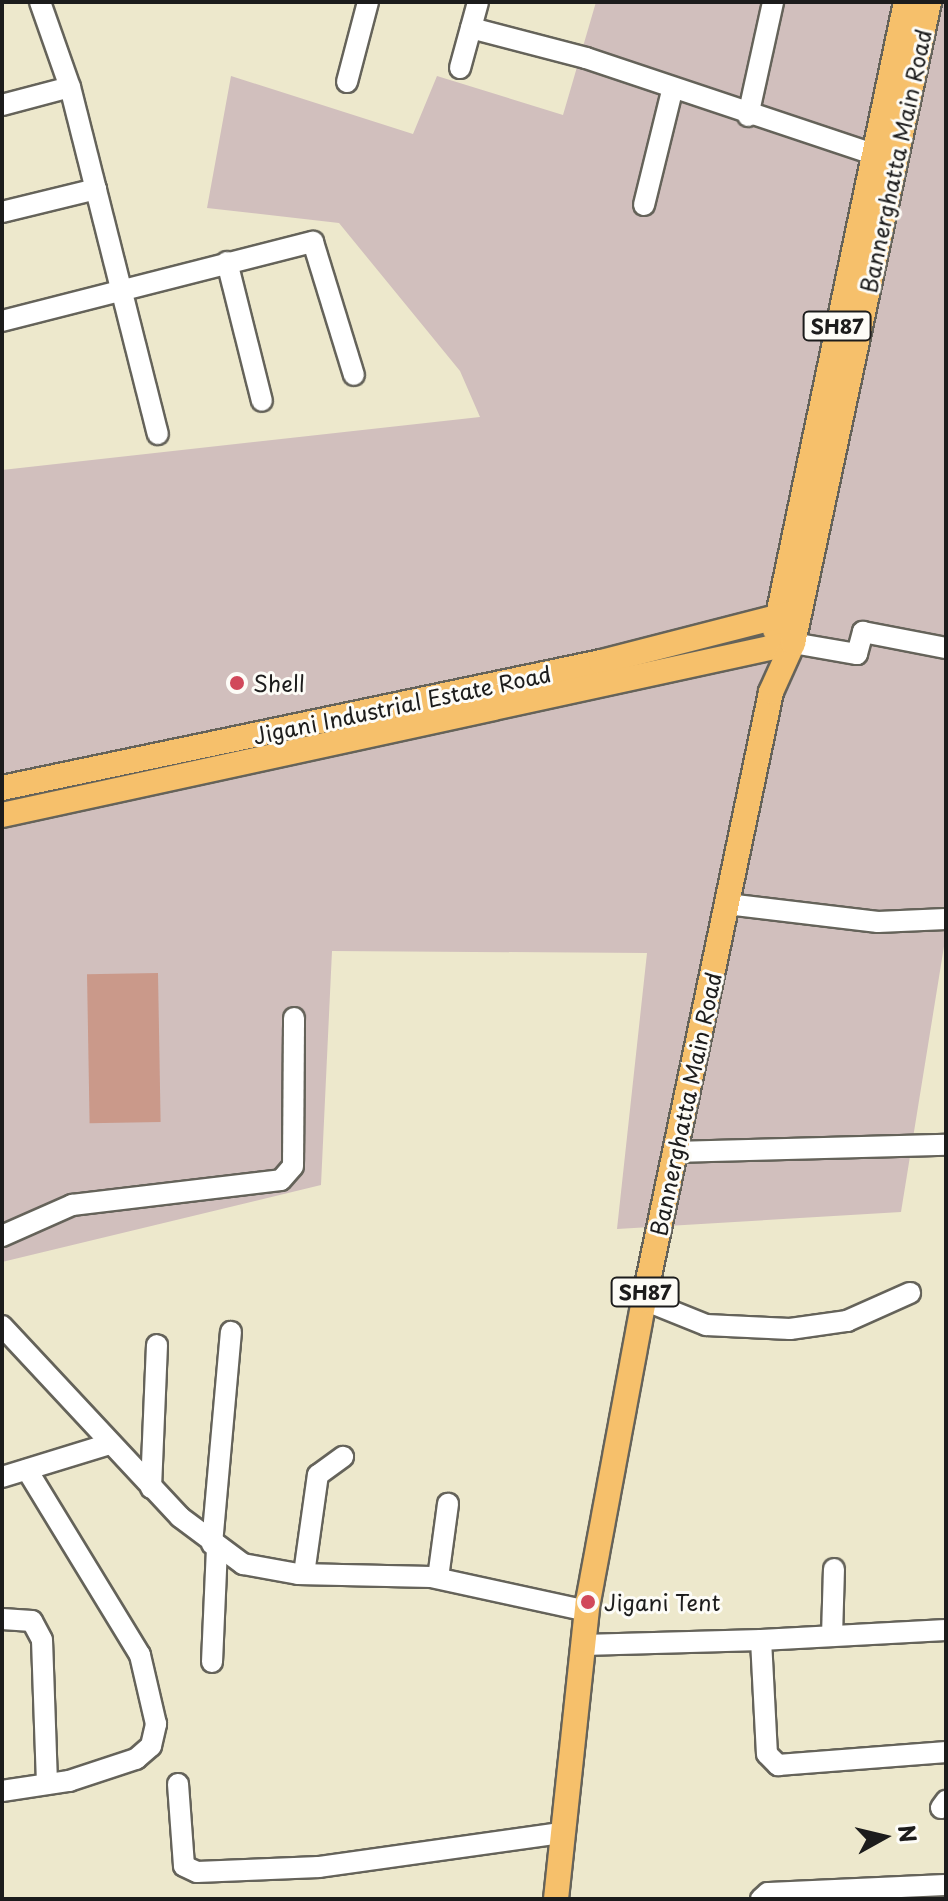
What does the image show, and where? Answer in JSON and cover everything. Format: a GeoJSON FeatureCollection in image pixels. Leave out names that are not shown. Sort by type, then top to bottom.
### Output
{"type":"FeatureCollection","features":[{"type":"Feature","properties":{"kind":"main road","name":"Bannerghatta Main Road"},"geometry":{"type":"LineString","coordinates":[[771,692],[769,651],[788,615],[883,158],[906,2]]}},
{"type":"Feature","properties":{"kind":"main road","name":"Bannerghatta Main Road"},"geometry":{"type":"LineString","coordinates":[[883,158],[929,2]]}},
{"type":"Feature","properties":{"kind":"main road","name":"Bannerghatta Main Road"},"geometry":{"type":"LineString","coordinates":[[556,1899],[587,1611],[644,1300],[771,692],[793,643],[788,615]]}},
{"type":"Feature","properties":{"kind":"main road","name":"Jigani Industrial Estate Road"},"geometry":{"type":"LineString","coordinates":[[2,788],[788,615]]}},
{"type":"Feature","properties":{"kind":"main road","name":"Jigani Industrial Estate Road"},"geometry":{"type":"LineString","coordinates":[[2,815],[769,651],[793,643]]}},
{"type":"Feature","properties":{"kind":"street"},"geometry":{"type":"LineString","coordinates":[[40,2],[70,87],[158,434]]}},
{"type":"Feature","properties":{"kind":"street"},"geometry":{"type":"LineString","coordinates":[[347,82],[368,2]]}},
{"type":"Feature","properties":{"kind":"street"},"geometry":{"type":"LineString","coordinates":[[460,68],[478,2]]}},
{"type":"Feature","properties":{"kind":"street"},"geometry":{"type":"LineString","coordinates":[[748,116],[773,2]]}},
{"type":"Feature","properties":{"kind":"street"},"geometry":{"type":"LineString","coordinates":[[471,28],[883,158]]}},
{"type":"Feature","properties":{"kind":"street"},"geometry":{"type":"LineString","coordinates":[[2,105],[70,87]]}},
{"type":"Feature","properties":{"kind":"street"},"geometry":{"type":"LineString","coordinates":[[644,205],[672,91]]}},
{"type":"Feature","properties":{"kind":"street"},"geometry":{"type":"LineString","coordinates":[[2,212],[96,189]]}},
{"type":"Feature","properties":{"kind":"street"},"geometry":{"type":"LineString","coordinates":[[2,321],[227,262],[316,243],[354,375]]}},
{"type":"Feature","properties":{"kind":"street"},"geometry":{"type":"LineString","coordinates":[[227,262],[262,401]]}},
{"type":"Feature","properties":{"kind":"street"},"geometry":{"type":"LineString","coordinates":[[793,643],[857,654],[863,632],[946,648]]}},
{"type":"Feature","properties":{"kind":"street"},"geometry":{"type":"LineString","coordinates":[[727,904],[878,922],[946,919]]}},
{"type":"Feature","properties":{"kind":"street"},"geometry":{"type":"LineString","coordinates":[[2,1236],[72,1205],[281,1180],[293,1166],[294,1018]]}},
{"type":"Feature","properties":{"kind":"street"},"geometry":{"type":"LineString","coordinates":[[674,1152],[946,1145]]}},
{"type":"Feature","properties":{"kind":"street"},"geometry":{"type":"LineString","coordinates":[[644,1300],[706,1325],[790,1329],[847,1321],[910,1293]]}},
{"type":"Feature","properties":{"kind":"street"},"geometry":{"type":"LineString","coordinates":[[2,1326],[151,1488],[214,1546],[268,1572],[438,1578],[587,1611]]}},
{"type":"Feature","properties":{"kind":"street"},"geometry":{"type":"LineString","coordinates":[[212,1662],[214,1546],[231,1332]]}},
{"type":"Feature","properties":{"kind":"street"},"geometry":{"type":"LineString","coordinates":[[151,1488],[157,1345]]}},
{"type":"Feature","properties":{"kind":"street"},"geometry":{"type":"LineString","coordinates":[[2,1477],[109,1444]]}},
{"type":"Feature","properties":{"kind":"street"},"geometry":{"type":"LineString","coordinates":[[304,1574],[318,1475],[343,1457]]}},
{"type":"Feature","properties":{"kind":"street"},"geometry":{"type":"LineString","coordinates":[[2,1791],[47,1784],[136,1759],[151,1746],[156,1724],[140,1655],[27,1470]]}},
{"type":"Feature","properties":{"kind":"street"},"geometry":{"type":"LineString","coordinates":[[438,1578],[448,1504]]}},
{"type":"Feature","properties":{"kind":"street"},"geometry":{"type":"LineString","coordinates":[[832,1636],[834,1569]]}},
{"type":"Feature","properties":{"kind":"street"},"geometry":{"type":"LineString","coordinates":[[2,1619],[32,1621],[42,1640],[47,1784]]}},
{"type":"Feature","properties":{"kind":"street"},"geometry":{"type":"LineString","coordinates":[[583,1645],[946,1630]]}},
{"type":"Feature","properties":{"kind":"street"},"geometry":{"type":"LineString","coordinates":[[761,1640],[769,1761],[946,1752]]}},
{"type":"Feature","properties":{"kind":"street"},"geometry":{"type":"LineString","coordinates":[[178,1784],[184,1866],[197,1872],[319,1867],[562,1833]]}},
{"type":"Feature","properties":{"kind":"street"},"geometry":{"type":"LineString","coordinates":[[761,1899],[768,1893],[946,1885]]}},
{"type":"Feature","properties":{"kind":"shaded area"},"geometry":{"type":"Polygon","coordinates":[[[596,2],[946,2],[946,934],[901,1212],[617,1229],[647,953],[332,951],[321,1185],[2,1262],[2,470],[480,417],[460,371],[339,223],[207,208],[231,76],[413,134],[437,76],[563,115],[596,2]]]}},
{"type":"Feature","properties":{"kind":"building"},"geometry":{"type":"Polygon","coordinates":[[[158,973],[161,1122],[90,1123],[87,974],[158,973]]]}},
{"type":"Feature","properties":{"kind":"place","name":"Shell"},"geometry":{"type":"Point","coordinates":[237,683]}},
{"type":"Feature","properties":{"kind":"place","name":"Jigani Tent"},"geometry":{"type":"Point","coordinates":[588,1602]}}]}
